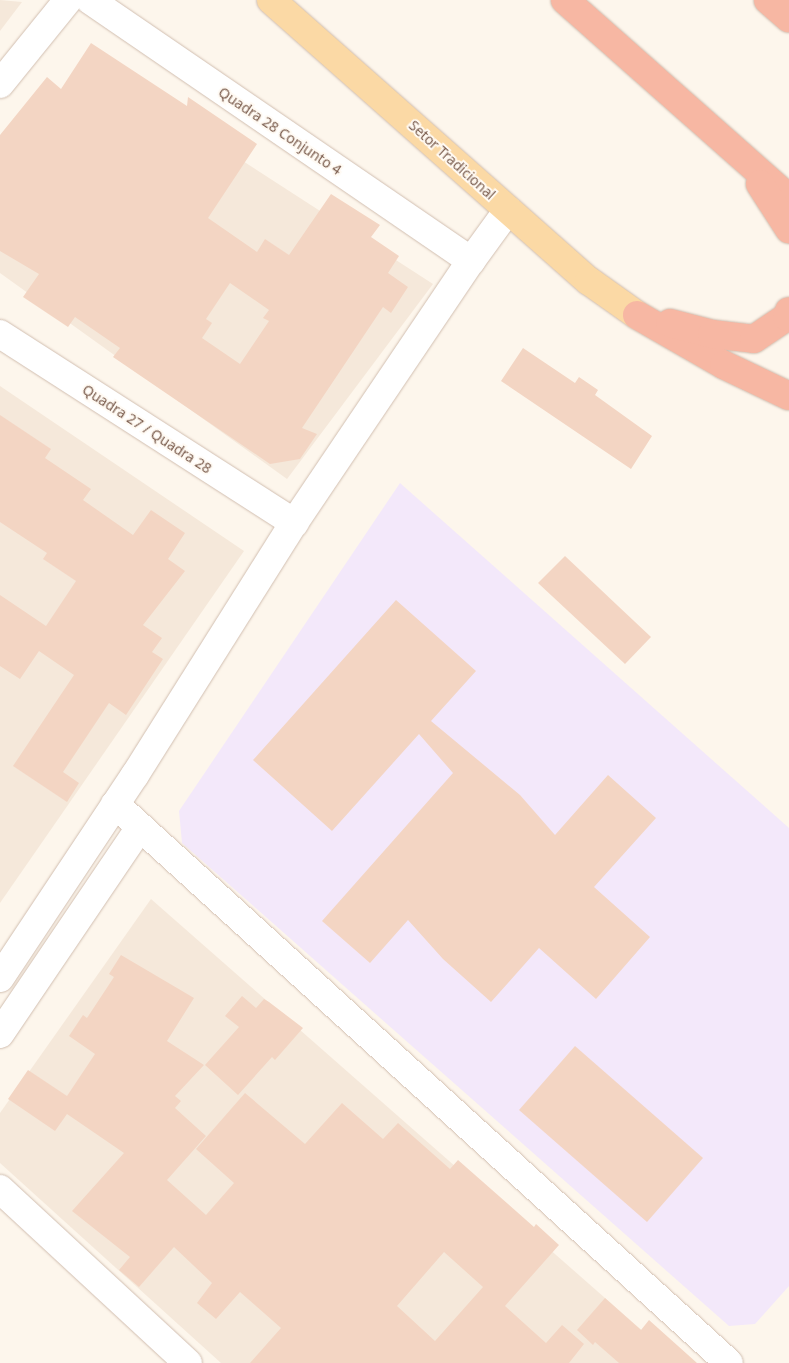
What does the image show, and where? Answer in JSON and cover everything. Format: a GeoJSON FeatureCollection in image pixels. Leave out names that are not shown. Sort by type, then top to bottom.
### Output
{"type":"FeatureCollection","features":[{"type":"Feature","properties":{"kind":"highway"},"geometry":{"type":"LineString","coordinates":[[565,0],[789,198]]}},
{"type":"Feature","properties":{"kind":"highway"},"geometry":{"type":"LineString","coordinates":[[768,0],[789,18]]}},
{"type":"Feature","properties":{"kind":"highway"},"geometry":{"type":"LineString","coordinates":[[741,156],[789,229]]}},
{"type":"Feature","properties":{"kind":"highway"},"geometry":{"type":"LineString","coordinates":[[637,315],[712,334],[754,339],[787,317],[789,311]]}},
{"type":"Feature","properties":{"kind":"highway"},"geometry":{"type":"LineString","coordinates":[[637,315],[724,365],[789,396]]}},
{"type":"Feature","properties":{"kind":"main road","name":"Setor Tradicional"},"geometry":{"type":"LineString","coordinates":[[271,0],[589,281],[637,315]]}},
{"type":"Feature","properties":{"kind":"street"},"geometry":{"type":"LineString","coordinates":[[0,84],[68,0]]}},
{"type":"Feature","properties":{"kind":"street","name":"Quadra 28 Conjunto 4"},"geometry":{"type":"LineString","coordinates":[[90,0],[470,261]]}},
{"type":"Feature","properties":{"kind":"street"},"geometry":{"type":"LineString","coordinates":[[0,978],[115,804],[294,523],[470,261],[508,210]]}},
{"type":"Feature","properties":{"kind":"street","name":"Quadra 27 / Quadra 28"},"geometry":{"type":"LineString","coordinates":[[0,334],[294,523]]}},
{"type":"Feature","properties":{"kind":"street"},"geometry":{"type":"LineString","coordinates":[[115,804],[729,1363]]}},
{"type":"Feature","properties":{"kind":"street"},"geometry":{"type":"LineString","coordinates":[[0,1034],[12,994],[140,827]]}},
{"type":"Feature","properties":{"kind":"street"},"geometry":{"type":"LineString","coordinates":[[0,1189],[188,1363]]}},
{"type":"Feature","properties":{"kind":"shaded area"},"geometry":{"type":"Polygon","coordinates":[[[0,0],[22,2],[0,31],[0,0]]]}},
{"type":"Feature","properties":{"kind":"shaded area"},"geometry":{"type":"Polygon","coordinates":[[[88,61],[433,284],[287,479],[0,273],[0,171],[88,61]]]}},
{"type":"Feature","properties":{"kind":"shaded area"},"geometry":{"type":"Polygon","coordinates":[[[0,386],[244,551],[0,903],[0,386]]]}},
{"type":"Feature","properties":{"kind":"shaded area"},"geometry":{"type":"Polygon","coordinates":[[[400,483],[789,828],[789,1286],[755,1324],[729,1326],[182,843],[179,811],[400,483]]]}},
{"type":"Feature","properties":{"kind":"shaded area"},"geometry":{"type":"Polygon","coordinates":[[[151,899],[679,1363],[221,1363],[0,1163],[0,1113],[151,899]]]}},
{"type":"Feature","properties":{"kind":"building"},"geometry":{"type":"Polygon","coordinates":[[[91,43],[187,106],[188,97],[257,144],[208,218],[257,252],[265,239],[289,255],[331,194],[380,225],[371,237],[399,256],[388,273],[408,287],[391,313],[383,307],[302,428],[317,434],[300,459],[270,464],[113,357],[120,348],[75,317],[68,327],[23,297],[39,274],[0,251],[0,135],[47,77],[61,89],[91,43]],[[230,283],[206,319],[212,323],[202,338],[240,364],[269,321],[263,318],[269,310],[230,283]]]}},
{"type":"Feature","properties":{"kind":"building"},"geometry":{"type":"Polygon","coordinates":[[[523,348],[575,383],[579,377],[598,390],[595,395],[652,436],[631,469],[501,381],[523,348]]]}},
{"type":"Feature","properties":{"kind":"building"},"geometry":{"type":"Polygon","coordinates":[[[0,415],[51,449],[45,458],[91,489],[83,500],[133,535],[151,510],[185,533],[168,559],[185,571],[143,625],[162,638],[152,652],[163,659],[126,715],[109,703],[63,772],[79,783],[67,802],[13,766],[74,675],[39,651],[20,679],[0,666],[0,595],[46,626],[76,581],[43,559],[47,553],[0,522],[0,415]]]}},
{"type":"Feature","properties":{"kind":"building"},"geometry":{"type":"Polygon","coordinates":[[[565,556],[651,637],[625,664],[538,583],[565,556]]]}},
{"type":"Feature","properties":{"kind":"building"},"geometry":{"type":"Polygon","coordinates":[[[396,600],[476,671],[431,721],[520,795],[555,835],[608,775],[656,818],[594,887],[650,937],[596,999],[539,948],[491,1002],[443,959],[408,920],[370,963],[322,921],[453,773],[419,734],[332,831],[253,760],[396,600]]]}},
{"type":"Feature","properties":{"kind":"building"},"geometry":{"type":"Polygon","coordinates":[[[121,955],[194,998],[167,1041],[204,1065],[175,1096],[181,1101],[175,1108],[206,1136],[167,1180],[206,1215],[234,1183],[196,1149],[245,1093],[305,1144],[342,1103],[383,1139],[398,1123],[450,1169],[458,1160],[534,1227],[536,1224],[559,1245],[505,1306],[546,1343],[562,1325],[584,1344],[569,1363],[250,1363],[281,1328],[240,1292],[216,1319],[197,1303],[212,1283],[174,1247],[139,1287],[119,1270],[130,1257],[72,1211],[124,1153],[67,1114],[55,1131],[8,1099],[28,1070],[67,1096],[95,1054],[69,1036],[83,1015],[87,1018],[114,977],[109,974],[121,955]],[[444,1252],[397,1306],[435,1341],[483,1287],[444,1252]]]}},
{"type":"Feature","properties":{"kind":"building"},"geometry":{"type":"Polygon","coordinates":[[[242,996],[256,1008],[264,999],[303,1028],[275,1060],[272,1057],[238,1095],[205,1065],[239,1027],[225,1016],[242,996]]]}},
{"type":"Feature","properties":{"kind":"building"},"geometry":{"type":"Polygon","coordinates":[[[575,1046],[703,1158],[647,1222],[519,1110],[575,1046]]]}},
{"type":"Feature","properties":{"kind":"building"},"geometry":{"type":"Polygon","coordinates":[[[605,1298],[641,1330],[649,1320],[697,1363],[619,1363],[595,1342],[593,1345],[577,1330],[605,1298]]]}}]}
